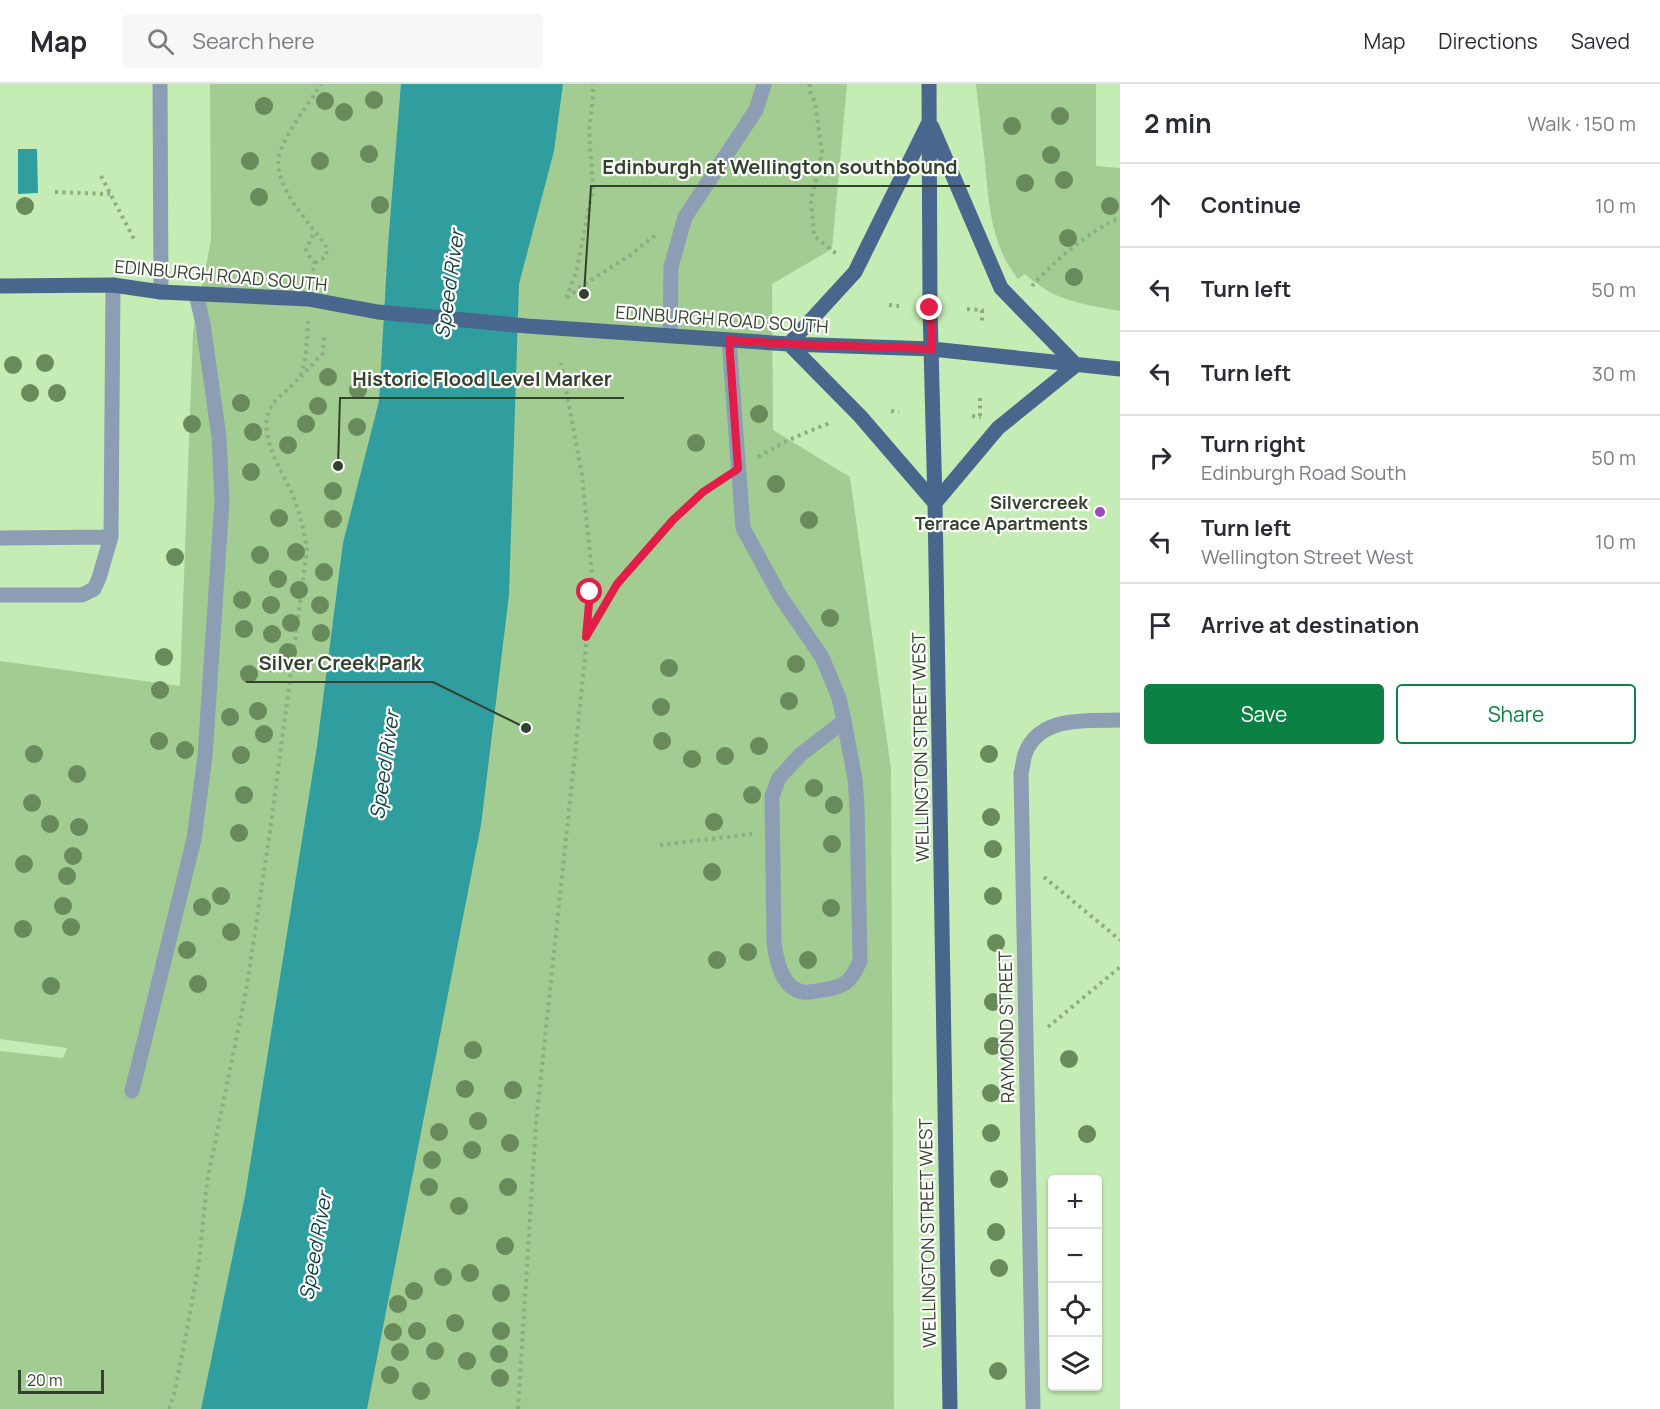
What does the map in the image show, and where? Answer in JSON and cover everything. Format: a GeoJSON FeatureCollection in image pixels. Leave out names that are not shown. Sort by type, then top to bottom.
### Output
{"type":"FeatureCollection","features":[{"type":"Feature","properties":{"kind":"main road","name":"WELLINGTON STREET WEST"},"geometry":{"type":"LineString","coordinates":[[928,84],[950,1409]]}},
{"type":"Feature","properties":{"kind":"main road"},"geometry":{"type":"LineString","coordinates":[[929,121],[1001,288],[1076,365],[999,428],[935,503],[860,416],[789,344],[855,272],[929,121]]}},
{"type":"Feature","properties":{"kind":"main road","name":"EDINBURGH ROAD SOUTH"},"geometry":{"type":"LineString","coordinates":[[0,286],[113,285],[161,292],[308,299],[378,312],[527,326],[789,344],[932,349],[1120,369]]}},
{"type":"Feature","properties":{"kind":"street"},"geometry":{"type":"LineString","coordinates":[[160,84],[161,292]]}},
{"type":"Feature","properties":{"kind":"street"},"geometry":{"type":"LineString","coordinates":[[670,336],[671,267],[686,217],[756,110],[764,84]]}},
{"type":"Feature","properties":{"kind":"street"},"geometry":{"type":"LineString","coordinates":[[0,595],[82,595],[93,590],[96,584],[111,537],[113,285]]}},
{"type":"Feature","properties":{"kind":"street"},"geometry":{"type":"LineString","coordinates":[[132,1091],[194,839],[205,756],[222,501],[219,437],[203,324],[196,294]]}},
{"type":"Feature","properties":{"kind":"street"},"geometry":{"type":"LineString","coordinates":[[729,340],[743,528],[780,596],[822,657],[839,698],[844,722],[855,779],[860,961],[855,974],[846,984],[835,988],[802,992],[792,987],[776,961],[772,796],[779,778],[800,755],[844,722]]}},
{"type":"Feature","properties":{"kind":"street"},"geometry":{"type":"LineString","coordinates":[[0,538],[111,537]]}},
{"type":"Feature","properties":{"kind":"street","name":"RAYMOND STREET"},"geometry":{"type":"LineString","coordinates":[[1033,1409],[1021,773],[1026,752],[1037,736],[1052,726],[1066,721],[1120,720]]}},
{"type":"Feature","properties":{"kind":"path"},"geometry":{"type":"LineString","coordinates":[[300,378],[306,353],[308,299],[312,269],[315,263],[324,258],[328,249],[314,232],[281,179],[278,163],[280,152],[290,133],[321,84]]}},
{"type":"Feature","properties":{"kind":"path"},"geometry":{"type":"LineString","coordinates":[[593,84],[589,131],[593,189],[576,273],[566,298],[629,256],[654,236],[686,217]]}},
{"type":"Feature","properties":{"kind":"path"},"geometry":{"type":"LineString","coordinates":[[810,84],[809,89],[815,102],[822,153],[811,200],[814,236],[839,256]]}},
{"type":"Feature","properties":{"kind":"path"},"geometry":{"type":"LineString","coordinates":[[101,176],[135,241]]}},
{"type":"Feature","properties":{"kind":"path"},"geometry":{"type":"LineString","coordinates":[[55,192],[110,194]]}},
{"type":"Feature","properties":{"kind":"path"},"geometry":{"type":"LineString","coordinates":[[1032,286],[1105,223],[1120,218]]}},
{"type":"Feature","properties":{"kind":"path"},"geometry":{"type":"LineString","coordinates":[[314,232],[306,250],[315,263]]}},
{"type":"Feature","properties":{"kind":"path"},"geometry":{"type":"LineString","coordinates":[[889,305],[898,306]]}},
{"type":"Feature","properties":{"kind":"path"},"geometry":{"type":"LineString","coordinates":[[967,309],[982,310],[982,325]]}},
{"type":"Feature","properties":{"kind":"path"},"geometry":{"type":"LineString","coordinates":[[169,1409],[176,1384],[199,1263],[207,1182],[246,991],[270,832],[307,549],[303,523],[267,433],[267,416],[285,390],[300,378],[323,353],[324,335]]}},
{"type":"Feature","properties":{"kind":"path"},"geometry":{"type":"LineString","coordinates":[[518,1409],[536,1123],[592,574],[582,475],[561,363]]}},
{"type":"Feature","properties":{"kind":"path"},"geometry":{"type":"LineString","coordinates":[[980,398],[980,417]]}},
{"type":"Feature","properties":{"kind":"path"},"geometry":{"type":"LineString","coordinates":[[891,411],[899,411]]}},
{"type":"Feature","properties":{"kind":"path"},"geometry":{"type":"LineString","coordinates":[[586,637],[617,584],[673,520],[703,492],[782,442],[815,427],[830,423]]}},
{"type":"Feature","properties":{"kind":"path"},"geometry":{"type":"LineString","coordinates":[[660,845],[773,832]]}},
{"type":"Feature","properties":{"kind":"path"},"geometry":{"type":"LineString","coordinates":[[1023,859],[1120,940]]}},
{"type":"Feature","properties":{"kind":"path"},"geometry":{"type":"LineString","coordinates":[[1048,1027],[1120,967]]}},
{"type":"Feature","properties":{"kind":"green space"},"geometry":{"type":"Polygon","coordinates":[[[210,84],[847,84],[832,249],[772,284],[773,430],[850,477],[891,769],[894,1409],[0,1409],[0,1051],[63,1058],[67,1048],[0,1039],[0,661],[180,686],[193,332],[211,240],[210,84]]]}},
{"type":"Feature","properties":{"kind":"green space"},"geometry":{"type":"Polygon","coordinates":[[[976,84],[1096,84],[1096,166],[1120,168],[1120,311],[1058,296],[1025,274],[1018,279],[1009,266],[997,238],[990,209],[976,84]]]}},
{"type":"Feature","properties":{"kind":"water","name":"Speed River"},"geometry":{"type":"Polygon","coordinates":[[[401,84],[563,84],[554,151],[519,284],[509,595],[481,825],[367,1409],[201,1409],[245,1196],[317,746],[343,543],[379,401],[388,245],[401,84]]]}},
{"type":"Feature","properties":{"kind":"water"},"geometry":{"type":"Polygon","coordinates":[[[18,149],[37,149],[38,193],[18,194],[18,149]]]}},
{"type":"Feature","properties":{"kind":"place","name":"Edinburgh at Wellington southbound"},"geometry":{"type":"Point","coordinates":[584,294]}},
{"type":"Feature","properties":{"kind":"place","name":"Historic Flood Level Marker"},"geometry":{"type":"Point","coordinates":[338,466]}},
{"type":"Feature","properties":{"kind":"place","name":"Silvercreek Terrace Apartments"},"geometry":{"type":"Point","coordinates":[1100,512]}},
{"type":"Feature","properties":{"kind":"place","name":"Silver Creek Park"},"geometry":{"type":"Point","coordinates":[526,728]}},
{"type":"Feature","properties":{"kind":"route"},"geometry":{"type":"LineString","coordinates":[[590,592],[586,637],[617,584],[673,520],[703,492],[738,469],[729,340],[932,349],[930,308]]}}]}
